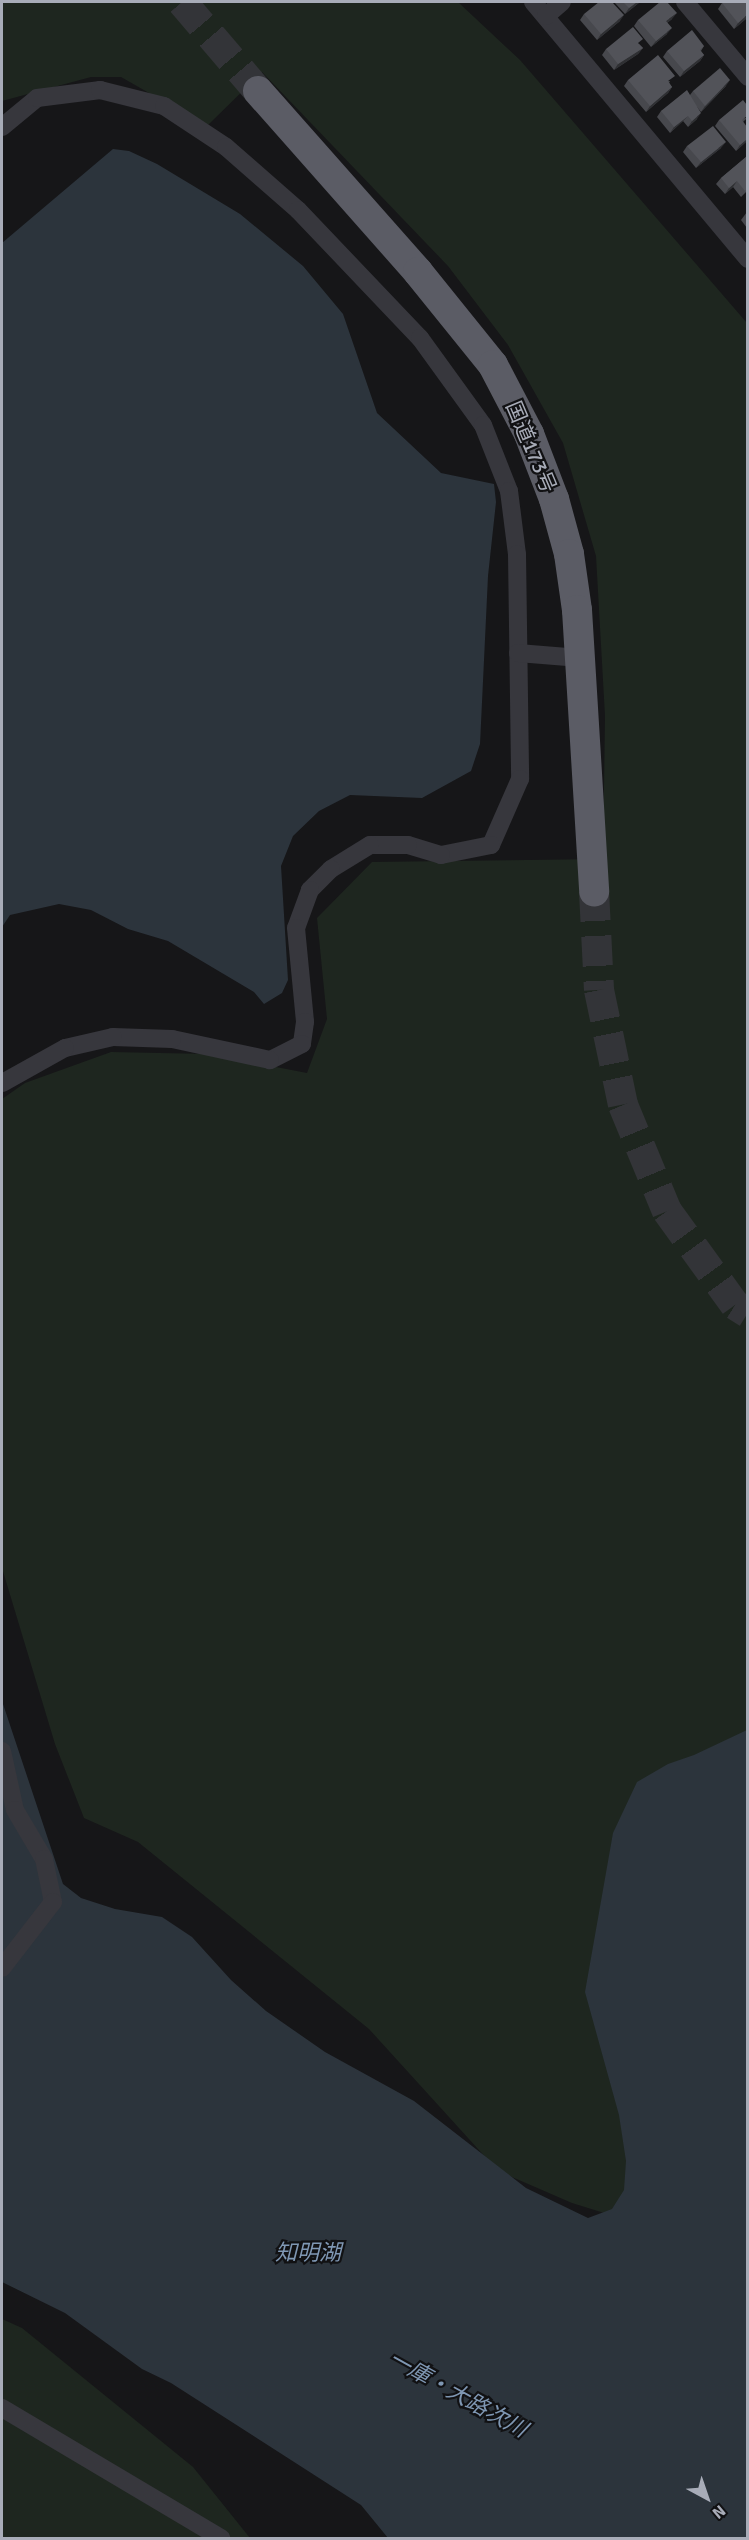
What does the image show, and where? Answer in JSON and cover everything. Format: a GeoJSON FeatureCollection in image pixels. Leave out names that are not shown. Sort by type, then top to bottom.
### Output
{"type":"FeatureCollection","features":[{"type":"Feature","properties":{"kind":"highway","name":"国道173号"},"geometry":{"type":"LineString","coordinates":[[258,91],[418,272],[493,365],[529,434],[554,499],[569,554],[580,658],[594,891]]}},
{"type":"Feature","properties":{"kind":"street"},"geometry":{"type":"LineString","coordinates":[[533,2],[747,259]]}},
{"type":"Feature","properties":{"kind":"street"},"geometry":{"type":"LineString","coordinates":[[546,16],[562,2]]}},
{"type":"Feature","properties":{"kind":"street"},"geometry":{"type":"LineString","coordinates":[[685,2],[747,76]]}},
{"type":"Feature","properties":{"kind":"street"},"geometry":{"type":"LineString","coordinates":[[2,127],[37,98],[100,90],[164,105],[226,147],[298,210],[420,338],[483,425],[509,491],[517,554],[520,779],[490,845],[441,855],[408,845],[370,845],[331,869],[310,890],[296,928],[305,1022],[302,1044],[270,1059],[172,1039],[113,1038],[65,1048],[2,1083]]}},
{"type":"Feature","properties":{"kind":"street"},"geometry":{"type":"LineString","coordinates":[[518,653],[580,658]]}},
{"type":"Feature","properties":{"kind":"street"},"geometry":{"type":"LineString","coordinates":[[2,1751],[15,1810],[44,1859],[53,1902],[2,1968]]}},
{"type":"Feature","properties":{"kind":"street"},"geometry":{"type":"LineString","coordinates":[[2,2408],[221,2538]]}},
{"type":"Feature","properties":{"kind":"shaded area"},"geometry":{"type":"Polygon","coordinates":[[[2,2],[458,2],[520,60],[747,323],[747,1784],[646,2226],[572,2203],[498,2171],[369,2029],[138,1842],[84,1818],[55,1744],[2,1568],[2,1099],[25,1083],[111,1052],[208,1054],[307,1073],[327,1019],[317,918],[372,862],[603,859],[605,716],[596,556],[563,443],[508,345],[448,266],[262,72],[207,126],[121,77],[91,77],[2,101],[2,2]]]}},
{"type":"Feature","properties":{"kind":"shaded area"},"geometry":{"type":"Polygon","coordinates":[[[2,2319],[22,2328],[193,2467],[250,2538],[2,2538],[2,2319]]]}},
{"type":"Feature","properties":{"kind":"water"},"geometry":{"type":"Polygon","coordinates":[[[113,149],[129,151],[157,164],[240,214],[303,266],[343,314],[377,413],[441,473],[494,484],[496,502],[488,576],[480,744],[471,771],[422,798],[350,795],[319,811],[293,836],[281,866],[288,980],[282,993],[264,1004],[254,992],[168,941],[128,929],[91,910],[59,904],[10,915],[2,927],[2,243],[113,149]]]}},
{"type":"Feature","properties":{"kind":"water","name":"知明湖"},"geometry":{"type":"Polygon","coordinates":[[[2,1701],[63,1884],[81,1898],[115,1909],[162,1917],[192,1937],[231,1980],[266,2011],[325,2052],[414,2101],[526,2188],[588,2218],[612,2209],[624,2190],[626,2161],[619,2115],[585,1992],[613,1833],[637,1782],[668,1764],[694,1755],[747,1730],[747,2538],[388,2538],[361,2505],[171,2383],[142,2369],[65,2313],[2,2282],[2,1701]]]}},
{"type":"Feature","properties":{"kind":"building"},"geometry":{"type":"Polygon","coordinates":[[[599,2],[612,2],[624,15],[601,34],[584,14],[599,2]]]}},
{"type":"Feature","properties":{"kind":"building"},"geometry":{"type":"Polygon","coordinates":[[[623,2],[637,2],[629,8],[623,2]]]}},
{"type":"Feature","properties":{"kind":"building"},"geometry":{"type":"Polygon","coordinates":[[[660,2],[667,2],[677,13],[666,21],[672,28],[656,41],[638,20],[660,2]]]}},
{"type":"Feature","properties":{"kind":"building"},"geometry":{"type":"Polygon","coordinates":[[[723,2],[747,2],[747,15],[738,23],[723,2]]]}},
{"type":"Feature","properties":{"kind":"building"},"geometry":{"type":"Polygon","coordinates":[[[633,27],[643,39],[638,43],[643,48],[618,64],[606,49],[633,27]]]}},
{"type":"Feature","properties":{"kind":"building"},"geometry":{"type":"Polygon","coordinates":[[[692,30],[704,46],[700,50],[704,55],[684,71],[667,51],[692,30]]]}},
{"type":"Feature","properties":{"kind":"building"},"geometry":{"type":"Polygon","coordinates":[[[658,55],[675,76],[668,81],[672,87],[650,106],[628,80],[658,55]]]}},
{"type":"Feature","properties":{"kind":"building"},"geometry":{"type":"Polygon","coordinates":[[[720,68],[730,80],[705,106],[693,91],[720,68]]]}},
{"type":"Feature","properties":{"kind":"building"},"geometry":{"type":"Polygon","coordinates":[[[687,90],[701,113],[692,121],[688,116],[674,127],[661,111],[687,90]]]}},
{"type":"Feature","properties":{"kind":"building"},"geometry":{"type":"Polygon","coordinates":[[[743,100],[747,105],[747,116],[742,120],[747,127],[747,139],[740,145],[719,120],[743,100]]]}},
{"type":"Feature","properties":{"kind":"building"},"geometry":{"type":"Polygon","coordinates":[[[713,126],[726,142],[701,162],[687,146],[713,126]]]}},
{"type":"Feature","properties":{"kind":"building"},"geometry":{"type":"Polygon","coordinates":[[[746,157],[747,188],[745,191],[737,181],[729,188],[721,178],[746,157]]]}},
{"type":"Feature","properties":{"kind":"tunnel"},"geometry":{"type":"LineString","coordinates":[[182,2],[258,91]]}},
{"type":"Feature","properties":{"kind":"tunnel"},"geometry":{"type":"LineString","coordinates":[[594,891],[599,990],[623,1105],[667,1211],[735,1305],[748,1313]]}},
{"type":"Feature","properties":{"kind":"water label","name":"一庫・大路次川"},"geometry":{"type":"Point","coordinates":[458,2394]}}]}
